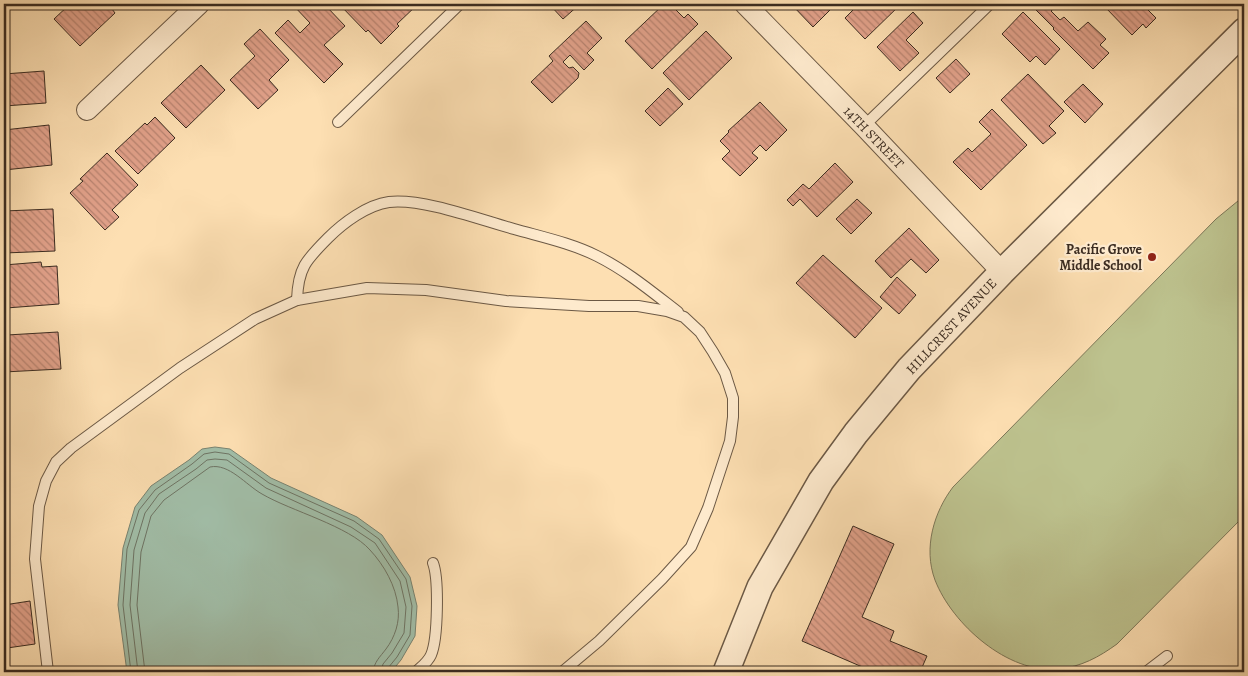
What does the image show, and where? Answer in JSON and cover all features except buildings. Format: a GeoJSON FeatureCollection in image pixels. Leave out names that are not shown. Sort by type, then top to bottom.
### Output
{"type":"FeatureCollection","features":[{"type":"Feature","properties":{"kind":"street"},"geometry":{"type":"LineString","coordinates":[[87,110],[199,4]]}},
{"type":"Feature","properties":{"kind":"street","name":"14TH STREET"},"geometry":{"type":"LineString","coordinates":[[745,4],[1002,272]]}},
{"type":"Feature","properties":{"kind":"street","name":"HILLCREST AVENUE"},"geometry":{"type":"LineString","coordinates":[[726,672],[760,587],[821,481],[856,433],[909,369],[1002,272],[1244,31]]}},
{"type":"Feature","properties":{"kind":"lane"},"geometry":{"type":"LineString","coordinates":[[338,122],[460,4]]}},
{"type":"Feature","properties":{"kind":"lane"},"geometry":{"type":"LineString","coordinates":[[864,126],[990,4]]}},
{"type":"Feature","properties":{"kind":"lane"},"geometry":{"type":"LineString","coordinates":[[297,300],[298,282],[308,258],[337,228],[379,204],[390,202],[414,203],[553,239],[596,255],[624,270],[684,317],[700,332],[725,373],[733,398],[730,441],[708,508],[691,547],[662,579],[599,641],[562,672]]}},
{"type":"Feature","properties":{"kind":"lane"},"geometry":{"type":"LineString","coordinates":[[48,672],[35,559],[39,506],[46,481],[56,462],[71,448],[180,368],[256,319],[297,300],[367,288],[426,290],[506,300],[589,306],[638,306],[667,311],[684,317]]}},
{"type":"Feature","properties":{"kind":"lane"},"geometry":{"type":"LineString","coordinates":[[416,672],[427,662],[432,650],[437,604],[436,572],[433,563]]}},
{"type":"Feature","properties":{"kind":"lane"},"geometry":{"type":"LineString","coordinates":[[1146,672],[1167,656]]}},
{"type":"Feature","properties":{"kind":"green space"},"geometry":{"type":"Polygon","coordinates":[[[1244,196],[1244,516],[1117,644],[1096,657],[1082,664],[1058,669],[1039,668],[1020,663],[1002,655],[968,629],[943,597],[935,580],[930,555],[930,543],[940,508],[953,487],[1216,219],[1244,196]]]}},
{"type":"Feature","properties":{"kind":"water"},"geometry":{"type":"Polygon","coordinates":[[[215,447],[230,449],[271,478],[357,517],[382,535],[410,577],[417,606],[415,636],[401,660],[391,672],[127,672],[118,605],[123,548],[135,507],[151,486],[202,449],[215,447]]]}},
{"type":"Feature","properties":{"kind":"place","name":"Pacific Grove Middle School"},"geometry":{"type":"Point","coordinates":[1152,257]}}]}
